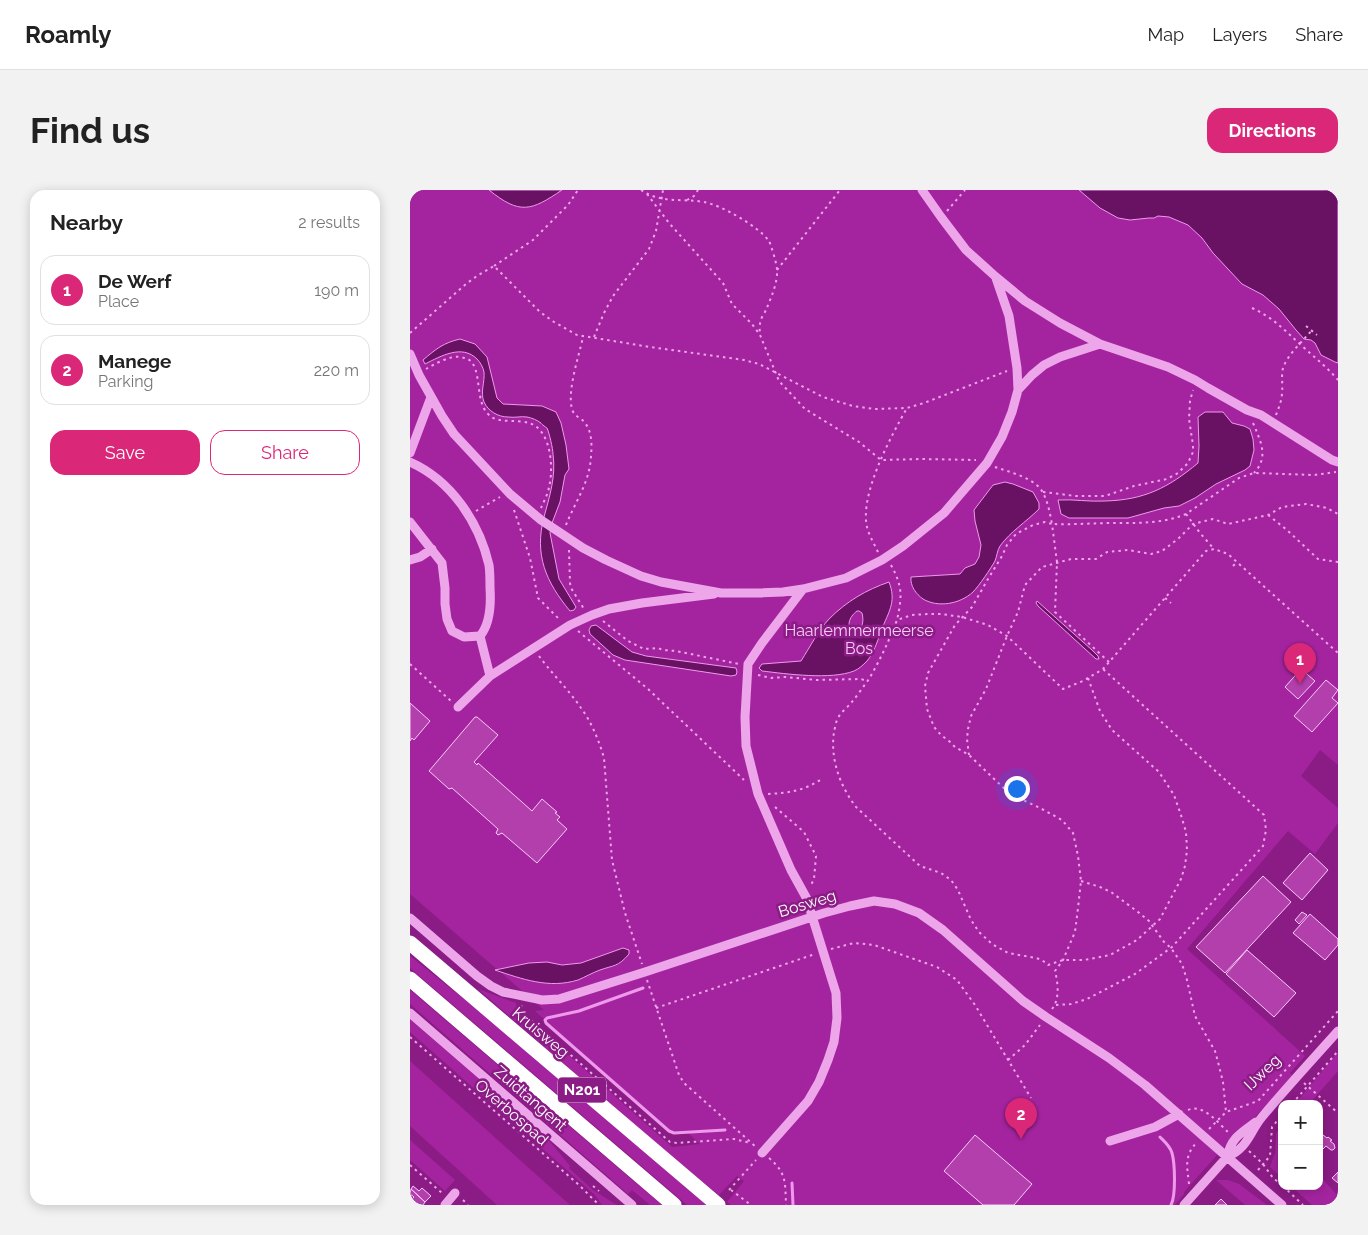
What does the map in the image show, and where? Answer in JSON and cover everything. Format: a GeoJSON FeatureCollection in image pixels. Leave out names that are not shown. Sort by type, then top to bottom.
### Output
{"type":"FeatureCollection","features":[{"type":"Feature","properties":{"kind":"highway","name":"Kruisweg"},"geometry":{"type":"LineString","coordinates":[[410,943],[718,1205]]}},
{"type":"Feature","properties":{"kind":"highway","name":"N201"},"geometry":{"type":"LineString","coordinates":[[410,979],[674,1205]]}},
{"type":"Feature","properties":{"kind":"street"},"geometry":{"type":"LineString","coordinates":[[922,190],[966,250],[1025,301],[1060,323],[1100,344],[1168,367],[1196,380],[1247,410],[1261,415],[1338,462]]}},
{"type":"Feature","properties":{"kind":"street"},"geometry":{"type":"LineString","coordinates":[[458,707],[490,676],[569,626],[592,615],[609,609],[642,602],[721,593],[783,592],[803,589],[846,578],[885,559],[903,546],[944,513],[987,464],[1002,437],[1012,412],[1018,390],[1017,368],[1009,316],[996,277]]}},
{"type":"Feature","properties":{"kind":"street"},"geometry":{"type":"LineString","coordinates":[[1018,390],[1032,375],[1060,357],[1100,344]]}},
{"type":"Feature","properties":{"kind":"street"},"geometry":{"type":"LineString","coordinates":[[410,354],[431,397],[454,434],[509,493],[539,519],[583,548],[641,576],[661,582],[721,593]]}},
{"type":"Feature","properties":{"kind":"street"},"geometry":{"type":"LineString","coordinates":[[410,453],[431,397]]}},
{"type":"Feature","properties":{"kind":"street"},"geometry":{"type":"LineString","coordinates":[[410,462],[422,467],[436,477],[461,504],[480,535],[489,566],[491,602],[484,630],[480,636],[490,676]]}},
{"type":"Feature","properties":{"kind":"street"},"geometry":{"type":"LineString","coordinates":[[410,522],[442,563],[446,588],[445,604],[447,619],[452,631],[464,637],[480,636]]}},
{"type":"Feature","properties":{"kind":"street"},"geometry":{"type":"LineString","coordinates":[[410,560],[420,557],[432,549]]}},
{"type":"Feature","properties":{"kind":"street"},"geometry":{"type":"LineString","coordinates":[[762,1153],[808,1101],[819,1082],[834,1042],[836,1018],[836,993],[807,899],[791,870],[758,794],[746,746],[745,717],[748,664],[762,642],[803,589]]}},
{"type":"Feature","properties":{"kind":"street","name":"Bosweg"},"geometry":{"type":"LineString","coordinates":[[410,918],[491,986],[503,992],[542,1000],[559,999],[812,916],[874,901],[895,904],[919,913],[943,930],[1023,1001],[1109,1058],[1145,1085],[1282,1205]]}},
{"type":"Feature","properties":{"kind":"street","name":"Zuidtangent"},"geometry":{"type":"LineString","coordinates":[[410,1013],[632,1205]]}},
{"type":"Feature","properties":{"kind":"street","name":"IJweg"},"geometry":{"type":"LineString","coordinates":[[1187,1202],[1227,1157],[1229,1147],[1235,1138],[1260,1119],[1338,1030]]}},
{"type":"Feature","properties":{"kind":"street"},"geometry":{"type":"LineString","coordinates":[[1110,1141],[1155,1128],[1179,1114]]}},
{"type":"Feature","properties":{"kind":"street"},"geometry":{"type":"LineString","coordinates":[[444,1202],[455,1193]]}},
{"type":"Feature","properties":{"kind":"path"},"geometry":{"type":"LineString","coordinates":[[410,333],[471,280],[533,240],[568,205],[578,190]]}},
{"type":"Feature","properties":{"kind":"path"},"geometry":{"type":"LineString","coordinates":[[641,190],[661,199],[706,202],[754,227],[770,241],[777,270],[773,294],[760,323],[760,335]]}},
{"type":"Feature","properties":{"kind":"path"},"geometry":{"type":"LineString","coordinates":[[594,337],[613,296],[649,249],[656,231],[663,190]]}},
{"type":"Feature","properties":{"kind":"path"},"geometry":{"type":"LineString","coordinates":[[687,200],[694,196],[698,190]]}},
{"type":"Feature","properties":{"kind":"path"},"geometry":{"type":"LineString","coordinates":[[777,270],[840,190]]}},
{"type":"Feature","properties":{"kind":"path"},"geometry":{"type":"LineString","coordinates":[[940,217],[965,190]]}},
{"type":"Feature","properties":{"kind":"path"},"geometry":{"type":"LineString","coordinates":[[647,194],[660,212],[723,283],[732,304],[760,335],[779,381],[805,409],[859,442],[881,460],[973,459],[1032,481],[1039,486],[1043,492],[1052,524],[1057,562],[1056,612],[1109,662]]}},
{"type":"Feature","properties":{"kind":"path"},"geometry":{"type":"LineString","coordinates":[[494,266],[540,312],[577,335],[650,348],[744,360],[774,371],[823,397],[854,406],[874,409],[907,408],[1017,368]]}},
{"type":"Feature","properties":{"kind":"path"},"geometry":{"type":"LineString","coordinates":[[1252,308],[1266,314],[1280,325],[1328,368],[1338,380]]}},
{"type":"Feature","properties":{"kind":"path"},"geometry":{"type":"LineString","coordinates":[[1306,326],[1317,335]]}},
{"type":"Feature","properties":{"kind":"path"},"geometry":{"type":"LineString","coordinates":[[1273,423],[1280,405],[1284,367],[1312,330]]}},
{"type":"Feature","properties":{"kind":"path"},"geometry":{"type":"LineString","coordinates":[[583,337],[573,379],[572,409],[576,416],[586,424],[591,442],[591,463],[588,478],[562,534],[571,588],[586,610],[628,641],[644,650],[658,648],[748,664]]}},
{"type":"Feature","properties":{"kind":"path"},"geometry":{"type":"LineString","coordinates":[[419,375],[429,367],[457,356],[469,359],[477,374],[483,409],[490,417],[504,421],[530,423],[539,427],[546,438],[551,469],[549,486],[539,519]]}},
{"type":"Feature","properties":{"kind":"path"},"geometry":{"type":"LineString","coordinates":[[1043,492],[1076,496],[1105,496],[1134,486],[1167,479],[1178,473],[1188,463],[1193,452],[1190,401],[1196,380]]}},
{"type":"Feature","properties":{"kind":"path"},"geometry":{"type":"LineString","coordinates":[[907,408],[881,460],[870,487],[866,506],[868,532],[893,569],[901,589],[901,601],[896,620],[881,658],[852,702],[838,718],[834,729],[834,759],[849,798],[856,807],[920,866],[941,873],[951,880],[979,932],[992,944],[1008,952],[1036,958],[1048,965],[1064,960],[1084,960],[1110,955],[1137,940],[1160,919],[1175,892],[1185,866],[1186,832],[1174,796],[1159,772],[1112,730],[1100,711],[1088,678]]}},
{"type":"Feature","properties":{"kind":"path"},"geometry":{"type":"LineString","coordinates":[[1247,410],[1262,446],[1263,457],[1260,466],[1254,473]]}},
{"type":"Feature","properties":{"kind":"path"},"geometry":{"type":"LineString","coordinates":[[1008,1060],[1025,1045],[1056,1005],[1058,985],[1055,971],[1064,960],[1075,932],[1081,881],[1078,856],[1073,834],[1062,820],[1010,794],[969,756],[955,747],[934,728],[927,708],[925,686],[928,673],[954,625],[972,607],[1007,545],[1016,534],[1034,524],[1045,522],[1052,524],[1137,524],[1176,518],[1186,514],[1240,478],[1254,473],[1314,475],[1338,472]]}},
{"type":"Feature","properties":{"kind":"path"},"geometry":{"type":"LineString","coordinates":[[469,515],[509,493],[530,558],[538,598],[569,626],[648,689],[758,794],[804,832],[816,856],[814,879],[807,899]]}},
{"type":"Feature","properties":{"kind":"path"},"geometry":{"type":"LineString","coordinates":[[969,756],[967,739],[971,716],[986,689],[1018,612],[1025,585],[1042,567],[1071,559],[1096,559],[1107,552],[1128,550],[1151,554],[1162,551],[1193,524],[1213,519],[1228,524],[1268,515],[1282,507],[1306,504],[1327,508],[1338,514]]}},
{"type":"Feature","properties":{"kind":"path"},"geometry":{"type":"LineString","coordinates":[[1186,514],[1214,549],[1228,554],[1338,653]]}},
{"type":"Feature","properties":{"kind":"path"},"geometry":{"type":"LineString","coordinates":[[1268,515],[1318,559],[1338,562]]}},
{"type":"Feature","properties":{"kind":"path"},"geometry":{"type":"LineString","coordinates":[[896,620],[912,615],[941,614],[962,617],[988,625],[1007,636],[1063,688],[1088,678],[1103,669],[1206,552],[1214,549]]}},
{"type":"Feature","properties":{"kind":"path"},"geometry":{"type":"LineString","coordinates":[[1233,566],[1237,562]]}},
{"type":"Feature","properties":{"kind":"path"},"geometry":{"type":"LineString","coordinates":[[1165,598],[1171,603]]}},
{"type":"Feature","properties":{"kind":"path"},"geometry":{"type":"LineString","coordinates":[[522,997],[521,1005],[524,1014],[670,1142],[734,1140],[751,1143],[684,1082],[679,1075],[625,913],[612,860],[604,758],[600,746],[594,730],[581,708],[533,648]]}},
{"type":"Feature","properties":{"kind":"path"},"geometry":{"type":"LineString","coordinates":[[410,664],[458,707]]}},
{"type":"Feature","properties":{"kind":"path"},"geometry":{"type":"LineString","coordinates":[[1056,1005],[1072,1004],[1087,999],[1135,974],[1171,948],[1263,846],[1266,830],[1264,815],[1103,669]]}},
{"type":"Feature","properties":{"kind":"path"},"geometry":{"type":"LineString","coordinates":[[747,674],[771,678],[867,681]]}},
{"type":"Feature","properties":{"kind":"path"},"geometry":{"type":"LineString","coordinates":[[758,794],[789,793],[811,787],[820,780]]}},
{"type":"Feature","properties":{"kind":"path"},"geometry":{"type":"LineString","coordinates":[[1081,881],[1111,892],[1138,912],[1153,926],[1182,964],[1198,1022],[1214,1050],[1223,1082],[1226,1112]]}},
{"type":"Feature","properties":{"kind":"path"},"geometry":{"type":"LineString","coordinates":[[656,1008],[824,951],[854,943],[874,945],[937,967],[957,980],[975,1005],[1031,1098]]}},
{"type":"Feature","properties":{"kind":"path","name":"IJweg"},"geometry":{"type":"LineString","coordinates":[[1187,1202],[1187,1162],[1190,1150],[1226,1112],[1258,1100],[1338,1011]]}},
{"type":"Feature","properties":{"kind":"path","name":"Overbospad"},"geometry":{"type":"LineString","coordinates":[[410,1038],[579,1185],[599,1205]]}},
{"type":"Feature","properties":{"kind":"path"},"geometry":{"type":"LineString","coordinates":[[1295,1100],[1338,1051]]}},
{"type":"Feature","properties":{"kind":"path"},"geometry":{"type":"LineString","coordinates":[[1297,1077],[1338,1113]]}},
{"type":"Feature","properties":{"kind":"path"},"geometry":{"type":"LineString","coordinates":[[1179,1114],[1191,1108],[1198,1108],[1216,1121]]}},
{"type":"Feature","properties":{"kind":"path"},"geometry":{"type":"LineString","coordinates":[[1252,1178],[1270,1156],[1272,1127],[1278,1120]]}},
{"type":"Feature","properties":{"kind":"path"},"geometry":{"type":"LineString","coordinates":[[751,1205],[730,1190],[762,1153],[776,1164],[783,1174],[786,1205]]}},
{"type":"Feature","properties":{"kind":"path"},"geometry":{"type":"LineString","coordinates":[[410,1170],[411,1166],[442,1193],[444,1202]]}},
{"type":"Feature","properties":{"kind":"path"},"geometry":{"type":"LineString","coordinates":[[1287,1190],[1304,1205]]}},
{"type":"Feature","properties":{"kind":"green space","name":"Haarlemmermeerse Bos"},"geometry":{"type":"Polygon","coordinates":[[[410,190],[1338,190],[1338,765],[1320,750],[1301,776],[1338,808],[1338,823],[1315,854],[1288,831],[1187,949],[1305,1056],[1290,1073],[1293,1076],[1256,1116],[1240,1129],[1184,1192],[1175,1205],[731,1205],[727,1202],[744,1181],[737,1176],[719,1195],[661,1148],[478,989],[516,1003],[517,1009],[520,1012],[672,1147],[700,1144],[688,1133],[671,1132],[535,1011],[544,1010],[410,894],[410,190]]]}},
{"type":"Feature","properties":{"kind":"green space"},"geometry":{"type":"Polygon","coordinates":[[[410,956],[490,1020],[707,1205],[687,1205],[410,968],[410,956]]]}},
{"type":"Feature","properties":{"kind":"green space"},"geometry":{"type":"Polygon","coordinates":[[[410,990],[662,1205],[650,1205],[632,1190],[628,1194],[410,1004],[410,990]]]}},
{"type":"Feature","properties":{"kind":"green space"},"geometry":{"type":"Polygon","coordinates":[[[410,1017],[546,1137],[570,1166],[569,1168],[593,1190],[617,1205],[602,1205],[595,1195],[410,1032],[410,1017]]]}},
{"type":"Feature","properties":{"kind":"green space"},"geometry":{"type":"Polygon","coordinates":[[[1338,1052],[1338,1071],[1313,1100],[1298,1100],[1338,1052]]]}},
{"type":"Feature","properties":{"kind":"green space"},"geometry":{"type":"Polygon","coordinates":[[[410,1061],[570,1205],[497,1205],[410,1126],[410,1061]]]}},
{"type":"Feature","properties":{"kind":"green space"},"geometry":{"type":"Polygon","coordinates":[[[1278,1130],[1278,1174],[1270,1167],[1275,1153],[1276,1134],[1278,1130]]]}},
{"type":"Feature","properties":{"kind":"green space"},"geometry":{"type":"Polygon","coordinates":[[[410,1140],[455,1180],[445,1191],[410,1160],[410,1140]]]}},
{"type":"Feature","properties":{"kind":"green space"},"geometry":{"type":"Polygon","coordinates":[[[1323,1179],[1338,1196],[1338,1205],[1312,1205],[1295,1190],[1323,1190],[1323,1179]]]}},
{"type":"Feature","properties":{"kind":"green space"},"geometry":{"type":"Polygon","coordinates":[[[1216,1180],[1228,1180],[1239,1184],[1267,1205],[1245,1205],[1216,1180]]]}},
{"type":"Feature","properties":{"kind":"shaded area"},"geometry":{"type":"Polygon","coordinates":[[[489,190],[562,190],[533,206],[518,207],[509,204],[489,190]]]}},
{"type":"Feature","properties":{"kind":"shaded area"},"geometry":{"type":"Polygon","coordinates":[[[1079,190],[1338,190],[1338,363],[1321,355],[1315,343],[1304,339],[1279,309],[1263,295],[1242,284],[1213,253],[1202,238],[1188,225],[1169,217],[1158,216],[1130,220],[1118,218],[1100,208],[1079,190]]]}},
{"type":"Feature","properties":{"kind":"shaded area"},"geometry":{"type":"Polygon","coordinates":[[[460,339],[475,344],[487,357],[497,398],[503,404],[542,406],[556,412],[561,423],[569,469],[565,475],[560,502],[550,533],[559,579],[576,607],[574,610],[570,611],[554,589],[544,567],[540,544],[554,470],[552,448],[547,428],[533,419],[501,416],[488,408],[483,398],[484,370],[478,360],[471,355],[465,352],[451,353],[425,364],[423,360],[436,350],[449,342],[460,339]]]}},
{"type":"Feature","properties":{"kind":"shaded area"},"geometry":{"type":"Polygon","coordinates":[[[1205,412],[1223,412],[1232,423],[1250,429],[1254,450],[1250,466],[1245,470],[1216,484],[1179,506],[1128,518],[1069,518],[1061,514],[1058,500],[1099,501],[1132,498],[1166,486],[1187,472],[1198,463],[1198,417],[1205,412]]]}},
{"type":"Feature","properties":{"kind":"shaded area"},"geometry":{"type":"Polygon","coordinates":[[[1005,482],[1033,492],[1039,503],[1039,509],[1004,541],[988,572],[976,589],[968,596],[955,602],[942,604],[923,599],[911,584],[911,577],[960,574],[965,568],[975,564],[979,557],[981,545],[974,510],[993,485],[1005,482]]]}},
{"type":"Feature","properties":{"kind":"shaded area"},"geometry":{"type":"Polygon","coordinates":[[[889,582],[892,594],[890,610],[872,654],[858,669],[844,674],[821,676],[762,671],[759,668],[762,664],[801,661],[829,619],[850,601],[889,582]],[[859,611],[854,613],[849,622],[850,628],[855,633],[860,629],[863,622],[862,613],[859,611]]]}},
{"type":"Feature","properties":{"kind":"shaded area"},"geometry":{"type":"Polygon","coordinates":[[[1037,601],[1092,650],[1099,659],[1096,659],[1038,606],[1037,601]]]}},
{"type":"Feature","properties":{"kind":"shaded area"},"geometry":{"type":"Polygon","coordinates":[[[596,625],[632,652],[646,656],[736,668],[736,675],[731,676],[625,660],[613,655],[590,634],[591,626],[596,625]]]}},
{"type":"Feature","properties":{"kind":"shaded area"},"geometry":{"type":"Polygon","coordinates":[[[623,948],[629,950],[629,954],[619,963],[567,983],[536,982],[495,970],[529,963],[547,962],[562,965],[581,963],[623,948]]]}},
{"type":"Feature","properties":{"kind":"building"},"geometry":{"type":"Polygon","coordinates":[[[1301,669],[1315,681],[1298,699],[1285,687],[1301,669]]]}},
{"type":"Feature","properties":{"kind":"building"},"geometry":{"type":"Polygon","coordinates":[[[1326,680],[1338,690],[1332,698],[1338,703],[1312,732],[1294,716],[1326,680]]]}},
{"type":"Feature","properties":{"kind":"building"},"geometry":{"type":"Polygon","coordinates":[[[410,703],[430,721],[414,740],[412,738],[410,741],[410,703]]]}},
{"type":"Feature","properties":{"kind":"building"},"geometry":{"type":"Polygon","coordinates":[[[475,717],[498,735],[474,762],[477,765],[478,763],[532,811],[542,799],[557,812],[555,813],[560,817],[557,820],[567,829],[537,863],[502,833],[498,835],[496,833],[498,829],[452,788],[449,789],[429,771],[475,717]]]}},
{"type":"Feature","properties":{"kind":"building"},"geometry":{"type":"Polygon","coordinates":[[[1310,853],[1328,870],[1302,900],[1283,883],[1310,853]]]}},
{"type":"Feature","properties":{"kind":"building"},"geometry":{"type":"Polygon","coordinates":[[[1263,876],[1291,902],[1225,973],[1196,947],[1263,876]]]}},
{"type":"Feature","properties":{"kind":"building"},"geometry":{"type":"Polygon","coordinates":[[[1302,912],[1307,915],[1299,924],[1295,920],[1302,912]]]}},
{"type":"Feature","properties":{"kind":"building"},"geometry":{"type":"Polygon","coordinates":[[[1310,914],[1338,939],[1338,945],[1325,960],[1293,933],[1310,914]]]}},
{"type":"Feature","properties":{"kind":"building"},"geometry":{"type":"Polygon","coordinates":[[[1247,950],[1296,993],[1274,1017],[1226,974],[1247,950]]]}},
{"type":"Feature","properties":{"kind":"building"},"geometry":{"type":"Polygon","coordinates":[[[975,1135],[1032,1184],[1014,1205],[983,1205],[944,1171],[975,1135]]]}},
{"type":"Feature","properties":{"kind":"building"},"geometry":{"type":"Polygon","coordinates":[[[1323,1135],[1332,1140],[1330,1141],[1334,1144],[1335,1148],[1331,1150],[1326,1146],[1323,1149],[1323,1135]]]}},
{"type":"Feature","properties":{"kind":"building"},"geometry":{"type":"Polygon","coordinates":[[[1338,1172],[1338,1183],[1332,1178],[1338,1172]]]}},
{"type":"Feature","properties":{"kind":"building"},"geometry":{"type":"Polygon","coordinates":[[[413,1186],[419,1191],[422,1188],[431,1196],[425,1202],[411,1189],[413,1186]]]}},
{"type":"Feature","properties":{"kind":"building"},"geometry":{"type":"Polygon","coordinates":[[[411,1189],[425,1202],[423,1205],[416,1205],[411,1200],[414,1197],[410,1194],[411,1189]]]}},
{"type":"Feature","properties":{"kind":"building"},"geometry":{"type":"Polygon","coordinates":[[[1221,1199],[1227,1205],[1215,1205],[1221,1199]]]}},
{"type":"Feature","properties":{"kind":"waterway"},"geometry":{"type":"LineString","coordinates":[[643,988],[579,1011],[547,1018],[545,1020],[546,1023],[669,1131],[674,1133],[725,1130]]}},
{"type":"Feature","properties":{"kind":"waterway"},"geometry":{"type":"LineString","coordinates":[[1160,1137],[1170,1148],[1173,1158],[1174,1187],[1171,1205]]}},
{"type":"Feature","properties":{"kind":"waterway"},"geometry":{"type":"LineString","coordinates":[[792,1183],[793,1205]]}},
{"type":"Feature","properties":{"kind":"place","name":"De Werf"},"geometry":{"type":"Point","coordinates":[1300,684]}},
{"type":"Feature","properties":{"kind":"place","name":"Manege"},"geometry":{"type":"Point","coordinates":[1021,1139]}}]}
